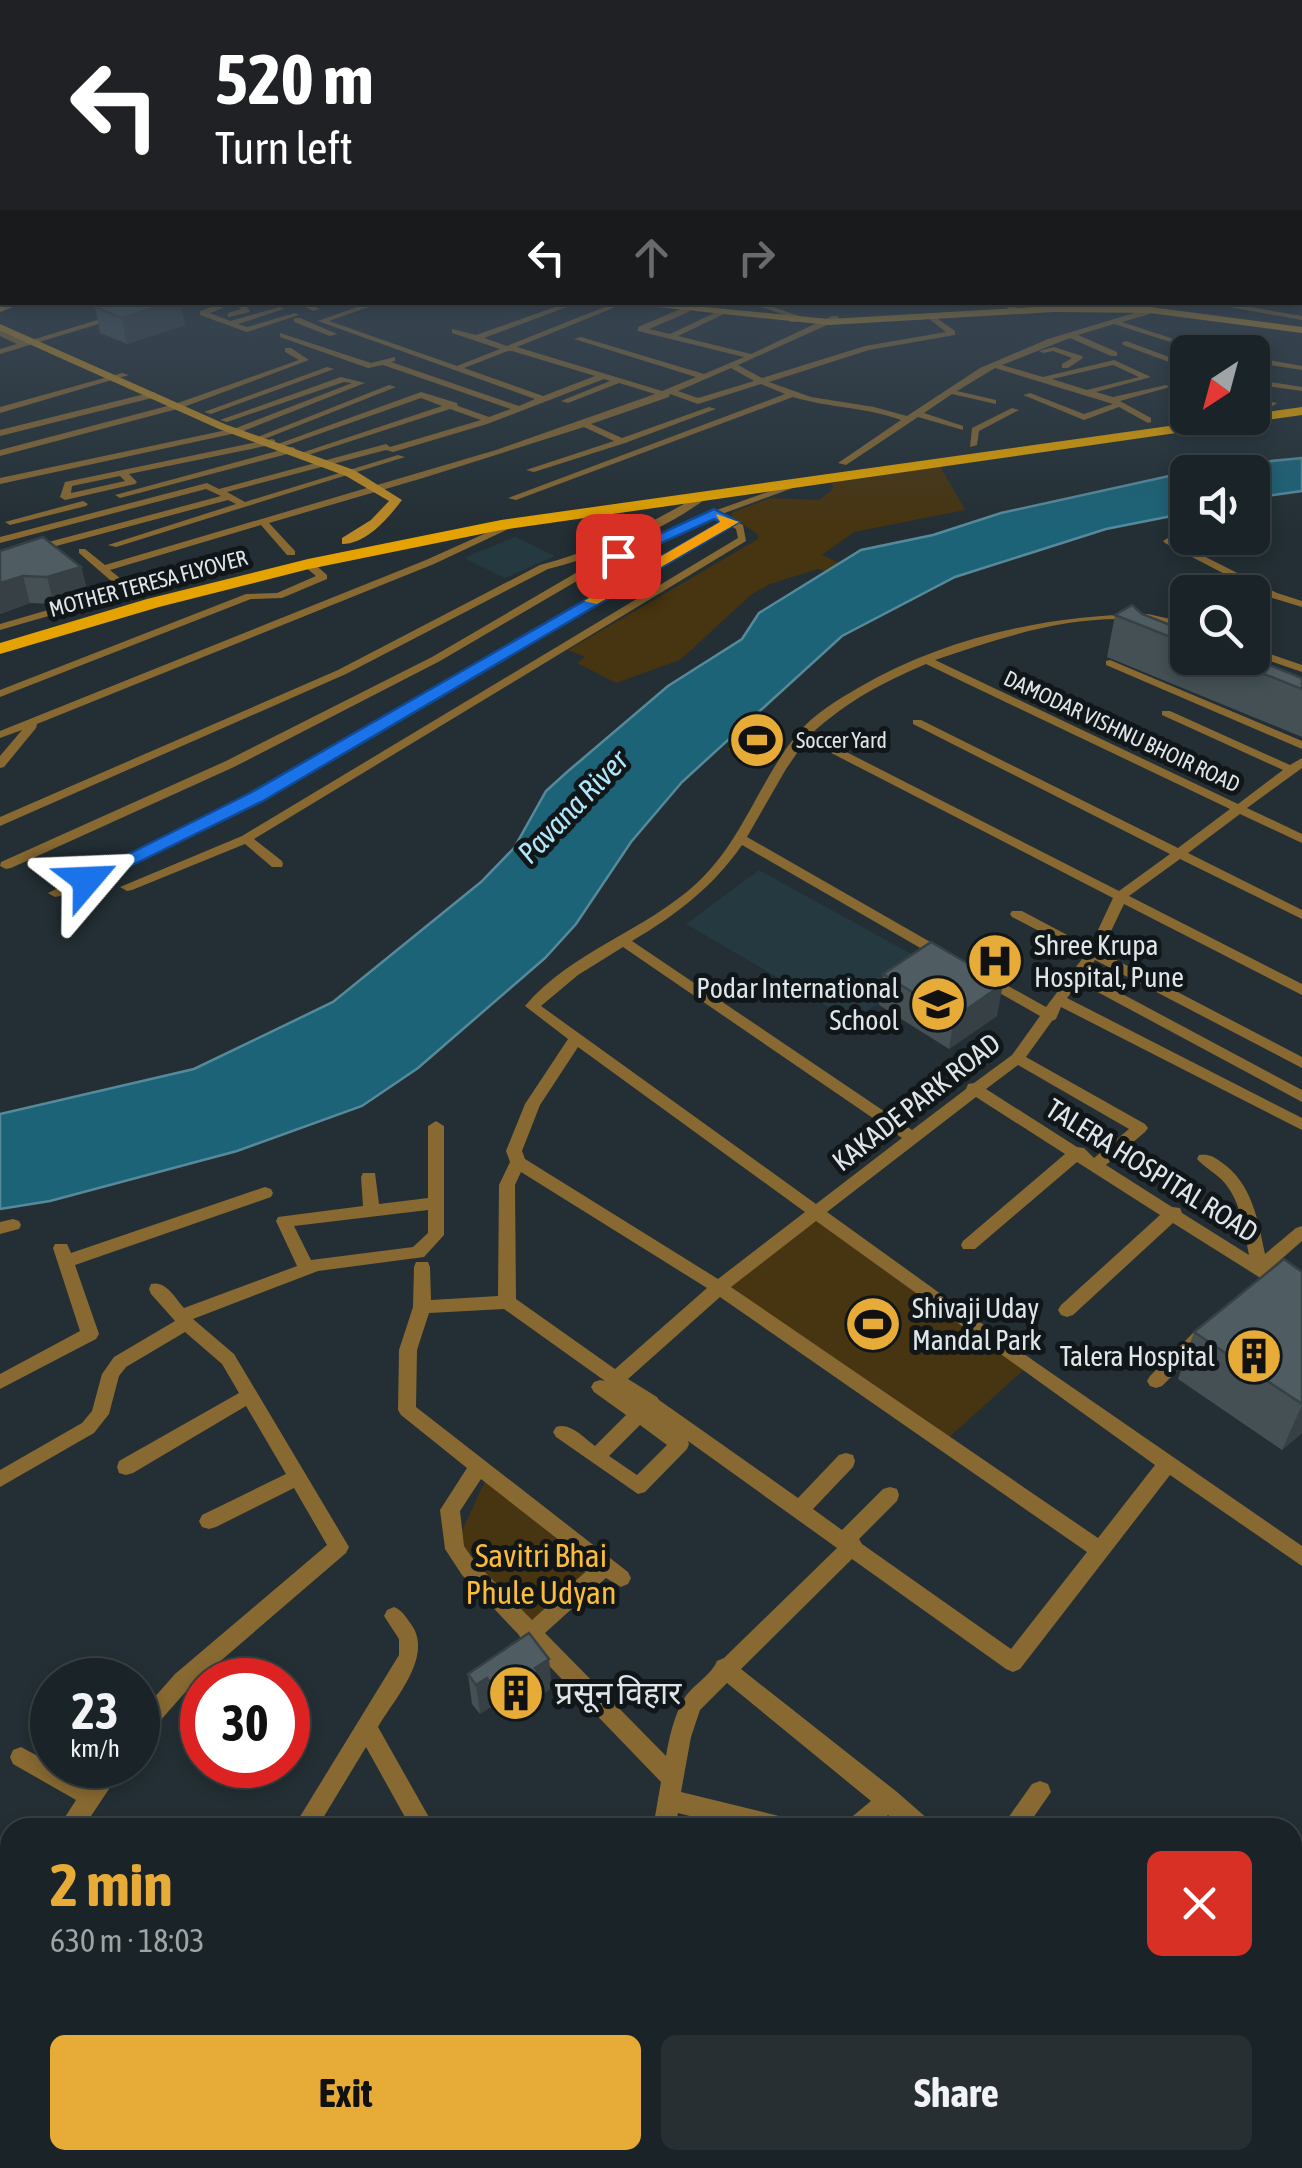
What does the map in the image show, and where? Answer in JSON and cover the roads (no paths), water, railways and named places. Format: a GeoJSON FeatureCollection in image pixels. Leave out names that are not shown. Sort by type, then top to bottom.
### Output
{"type":"FeatureCollection","features":[{"type":"Feature","properties":{"kind":"main road"},"geometry":{"type":"LineString","coordinates":[[3,326],[232,426],[350,472],[396,500],[390,510],[347,540]]}},
{"type":"Feature","properties":{"kind":"main road"},"geometry":{"type":"LineString","coordinates":[[120,377],[154,396],[208,412],[232,426]]}},
{"type":"Feature","properties":{"kind":"main road"},"geometry":{"type":"LineString","coordinates":[[1270,403],[1302,399]]}},
{"type":"Feature","properties":{"kind":"main road"},"geometry":{"type":"LineString","coordinates":[[437,530],[826,472],[1302,411]]}},
{"type":"Feature","properties":{"kind":"main road"},"geometry":{"type":"LineString","coordinates":[[437,530],[516,523],[805,482],[843,463],[1170,417]]}},
{"type":"Feature","properties":{"kind":"main road","name":"MOTHER TERESA FLYOVER"},"geometry":{"type":"LineString","coordinates":[[0,649],[110,609],[134,595],[347,540],[437,530]]}},
{"type":"Feature","properties":{"kind":"main road","name":"MOTHER TERESA FLYOVER"},"geometry":{"type":"LineString","coordinates":[[0,636],[437,530]]}},
{"type":"Feature","properties":{"kind":"street"},"geometry":{"type":"LineString","coordinates":[[0,352],[87,326]]}},
{"type":"Feature","properties":{"kind":"street"},"geometry":{"type":"LineString","coordinates":[[314,326],[398,356]]}},
{"type":"Feature","properties":{"kind":"street"},"geometry":{"type":"LineString","coordinates":[[337,326],[545,400]]}},
{"type":"Feature","properties":{"kind":"street"},"geometry":{"type":"LineString","coordinates":[[476,338],[510,326]]}},
{"type":"Feature","properties":{"kind":"street"},"geometry":{"type":"LineString","coordinates":[[460,367],[566,326]]}},
{"type":"Feature","properties":{"kind":"street"},"geometry":{"type":"LineString","coordinates":[[648,326],[641,329],[751,356]]}},
{"type":"Feature","properties":{"kind":"street"},"geometry":{"type":"LineString","coordinates":[[672,336],[693,326]]}},
{"type":"Feature","properties":{"kind":"street"},"geometry":{"type":"LineString","coordinates":[[102,569],[227,529],[264,523],[382,489],[584,424],[669,393],[818,326]]}},
{"type":"Feature","properties":{"kind":"street"},"geometry":{"type":"LineString","coordinates":[[456,331],[618,381],[698,401],[868,348],[952,333],[945,326]]}},
{"type":"Feature","properties":{"kind":"street"},"geometry":{"type":"LineString","coordinates":[[843,463],[948,391],[994,365],[1100,326]]}},
{"type":"Feature","properties":{"kind":"street"},"geometry":{"type":"LineString","coordinates":[[1127,326],[1170,340]]}},
{"type":"Feature","properties":{"kind":"street"},"geometry":{"type":"LineString","coordinates":[[282,334],[372,366],[412,352]]}},
{"type":"Feature","properties":{"kind":"street"},"geometry":{"type":"LineString","coordinates":[[1070,335],[1114,354]]}},
{"type":"Feature","properties":{"kind":"street"},"geometry":{"type":"LineString","coordinates":[[578,339],[706,377]]}},
{"type":"Feature","properties":{"kind":"street"},"geometry":{"type":"LineString","coordinates":[[1126,343],[1170,360]]}},
{"type":"Feature","properties":{"kind":"street"},"geometry":{"type":"LineString","coordinates":[[1008,368],[1050,348],[1079,358],[1041,378]]}},
{"type":"Feature","properties":{"kind":"street"},"geometry":{"type":"LineString","coordinates":[[0,454],[182,404],[305,360],[288,350]]}},
{"type":"Feature","properties":{"kind":"street"},"geometry":{"type":"LineString","coordinates":[[384,362],[520,409]]}},
{"type":"Feature","properties":{"kind":"street"},"geometry":{"type":"LineString","coordinates":[[1041,378],[1114,362],[1147,377],[1088,392]]}},
{"type":"Feature","properties":{"kind":"street"},"geometry":{"type":"LineString","coordinates":[[1270,362],[1302,368]]}},
{"type":"Feature","properties":{"kind":"street"},"geometry":{"type":"LineString","coordinates":[[732,365],[794,394],[866,406],[906,419]]}},
{"type":"Feature","properties":{"kind":"street"},"geometry":{"type":"LineString","coordinates":[[994,365],[1088,392],[1148,420]]}},
{"type":"Feature","properties":{"kind":"street"},"geometry":{"type":"LineString","coordinates":[[208,412],[330,369]]}},
{"type":"Feature","properties":{"kind":"street"},"geometry":{"type":"LineString","coordinates":[[0,558],[488,420],[603,376]]}},
{"type":"Feature","properties":{"kind":"street"},"geometry":{"type":"LineString","coordinates":[[0,410],[120,377]]}},
{"type":"Feature","properties":{"kind":"street"},"geometry":{"type":"LineString","coordinates":[[0,481],[232,426],[361,383],[344,379],[232,426]]}},
{"type":"Feature","properties":{"kind":"street"},"geometry":{"type":"LineString","coordinates":[[474,433],[618,381]]}},
{"type":"Feature","properties":{"kind":"street"},"geometry":{"type":"LineString","coordinates":[[197,382],[218,391]]}},
{"type":"Feature","properties":{"kind":"street"},"geometry":{"type":"LineString","coordinates":[[1055,382],[1026,397],[1084,416],[1166,388]]}},
{"type":"Feature","properties":{"kind":"street"},"geometry":{"type":"LineString","coordinates":[[1270,384],[1302,389]]}},
{"type":"Feature","properties":{"kind":"street"},"geometry":{"type":"LineString","coordinates":[[280,446],[310,419],[392,387]]}},
{"type":"Feature","properties":{"kind":"street"},"geometry":{"type":"LineString","coordinates":[[948,391],[993,402]]}},
{"type":"Feature","properties":{"kind":"street"},"geometry":{"type":"LineString","coordinates":[[513,498],[794,394]]}},
{"type":"Feature","properties":{"kind":"street"},"geometry":{"type":"LineString","coordinates":[[0,432],[154,396]]}},
{"type":"Feature","properties":{"kind":"street"},"geometry":{"type":"LineString","coordinates":[[0,540],[198,482],[280,446],[417,396],[454,405],[488,420]]}},
{"type":"Feature","properties":{"kind":"street"},"geometry":{"type":"LineString","coordinates":[[122,473],[132,483],[65,497],[68,484],[122,473],[280,446],[365,436],[454,405]]}},
{"type":"Feature","properties":{"kind":"street"},"geometry":{"type":"LineString","coordinates":[[531,470],[712,410]]}},
{"type":"Feature","properties":{"kind":"street"},"geometry":{"type":"LineString","coordinates":[[972,445],[975,430],[1014,410]]}},
{"type":"Feature","properties":{"kind":"street"},"geometry":{"type":"LineString","coordinates":[[916,413],[960,428]]}},
{"type":"Feature","properties":{"kind":"street"},"geometry":{"type":"LineString","coordinates":[[310,419],[330,428]]}},
{"type":"Feature","properties":{"kind":"street"},"geometry":{"type":"LineString","coordinates":[[584,424],[622,440]]}},
{"type":"Feature","properties":{"kind":"street"},"geometry":{"type":"LineString","coordinates":[[365,436],[428,474]]}},
{"type":"Feature","properties":{"kind":"street"},"geometry":{"type":"LineString","coordinates":[[10,522],[198,482],[241,504],[401,457]]}},
{"type":"Feature","properties":{"kind":"street"},"geometry":{"type":"LineString","coordinates":[[6,865],[230,764],[436,658],[590,569],[714,514],[805,482]]}},
{"type":"Feature","properties":{"kind":"street"},"geometry":{"type":"LineString","coordinates":[[0,822],[342,672],[544,567],[575,559],[661,522],[704,496]]}},
{"type":"Feature","properties":{"kind":"street"},"geometry":{"type":"LineString","coordinates":[[112,545],[241,509],[241,504]]}},
{"type":"Feature","properties":{"kind":"street"},"geometry":{"type":"LineString","coordinates":[[127,886],[246,839],[738,544],[744,531],[714,514]]}},
{"type":"Feature","properties":{"kind":"street"},"geometry":{"type":"LineString","coordinates":[[56,892],[209,821],[324,759],[732,522]]}},
{"type":"Feature","properties":{"kind":"street"},"geometry":{"type":"LineString","coordinates":[[264,523],[292,553]]}},
{"type":"Feature","properties":{"kind":"street"},"geometry":{"type":"LineString","coordinates":[[0,735],[430,562],[516,523]]}},
{"type":"Feature","properties":{"kind":"street"},"geometry":{"type":"LineString","coordinates":[[1168,541],[1273,595],[1302,604]]}},
{"type":"Feature","properties":{"kind":"street"},"geometry":{"type":"LineString","coordinates":[[82,551],[134,595]]}},
{"type":"Feature","properties":{"kind":"street"},"geometry":{"type":"LineString","coordinates":[[0,694],[250,596],[278,596],[323,578],[308,564]]}},
{"type":"Feature","properties":{"kind":"street"},"geometry":{"type":"LineString","coordinates":[[0,628],[96,599],[134,595]]}},
{"type":"Feature","properties":{"kind":"street"},"geometry":{"type":"LineString","coordinates":[[1170,622],[1131,614],[1102,616],[949,647],[834,704],[803,734],[741,839],[704,885],[554,983],[532,1006],[1302,1558]]}},
{"type":"Feature","properties":{"kind":"street"},"geometry":{"type":"LineString","coordinates":[[1270,657],[1302,670]]}},
{"type":"Feature","properties":{"kind":"street","name":"DAMODAR VISHNU BHOIR ROAD"},"geometry":{"type":"LineString","coordinates":[[925,659],[1302,839]]}},
{"type":"Feature","properties":{"kind":"street"},"geometry":{"type":"LineString","coordinates":[[1110,663],[1302,744]]}},
{"type":"Feature","properties":{"kind":"street"},"geometry":{"type":"LineString","coordinates":[[1166,713],[1297,766]]}},
{"type":"Feature","properties":{"kind":"street"},"geometry":{"type":"LineString","coordinates":[[0,764],[38,720]]}},
{"type":"Feature","properties":{"kind":"street"},"geometry":{"type":"LineString","coordinates":[[917,722],[1302,915]]}},
{"type":"Feature","properties":{"kind":"street"},"geometry":{"type":"LineString","coordinates":[[803,734],[1302,990]]}},
{"type":"Feature","properties":{"kind":"street"},"geometry":{"type":"LineString","coordinates":[[324,759],[351,777]]}},
{"type":"Feature","properties":{"kind":"street","name":"KAKADE PARK ROAD"},"geometry":{"type":"LineString","coordinates":[[609,1383],[718,1288],[910,1136],[1017,1058],[1092,955],[1121,896],[1297,766]]}},
{"type":"Feature","properties":{"kind":"street"},"geometry":{"type":"LineString","coordinates":[[246,839],[277,864]]}},
{"type":"Feature","properties":{"kind":"street"},"geometry":{"type":"LineString","coordinates":[[741,839],[956,962]]}},
{"type":"Feature","properties":{"kind":"street"},"geometry":{"type":"LineString","coordinates":[[1017,914],[1302,1063]]}},
{"type":"Feature","properties":{"kind":"street"},"geometry":{"type":"LineString","coordinates":[[623,941],[910,1136]]}},
{"type":"Feature","properties":{"kind":"street"},"geometry":{"type":"LineString","coordinates":[[972,971],[1051,1016]]}},
{"type":"Feature","properties":{"kind":"street"},"geometry":{"type":"LineString","coordinates":[[1078,976],[1302,1097]]}},
{"type":"Feature","properties":{"kind":"street"},"geometry":{"type":"LineString","coordinates":[[1061,1001],[1302,1125]]}},
{"type":"Feature","properties":{"kind":"street"},"geometry":{"type":"LineString","coordinates":[[576,1039],[533,1104],[514,1151],[518,1162],[718,1288],[1100,1549]]}},
{"type":"Feature","properties":{"kind":"street"},"geometry":{"type":"LineString","coordinates":[[1017,1058],[1140,1128],[1097,1164]]}},
{"type":"Feature","properties":{"kind":"street","name":"TALERA HOSPITAL ROAD"},"geometry":{"type":"LineString","coordinates":[[973,1088],[1174,1212],[1259,1275],[1302,1297]]}},
{"type":"Feature","properties":{"kind":"street"},"geometry":{"type":"LineString","coordinates":[[0,1479],[88,1428],[100,1414],[111,1374],[120,1362],[184,1320],[307,1268],[418,1253],[436,1235],[436,1126]]}},
{"type":"Feature","properties":{"kind":"street"},"geometry":{"type":"LineString","coordinates":[[969,1245],[1078,1152]]}},
{"type":"Feature","properties":{"kind":"street"},"geometry":{"type":"LineString","coordinates":[[1205,1159],[1227,1170],[1240,1184],[1259,1275]]}},
{"type":"Feature","properties":{"kind":"street"},"geometry":{"type":"LineString","coordinates":[[507,1302],[507,1185],[518,1162]]}},
{"type":"Feature","properties":{"kind":"street"},"geometry":{"type":"LineString","coordinates":[[369,1177],[371,1209]]}},
{"type":"Feature","properties":{"kind":"street"},"geometry":{"type":"LineString","coordinates":[[0,1382],[90,1334],[63,1254],[265,1193]]}},
{"type":"Feature","properties":{"kind":"street"},"geometry":{"type":"LineString","coordinates":[[307,1268],[284,1221],[437,1204]]}},
{"type":"Feature","properties":{"kind":"street"},"geometry":{"type":"LineString","coordinates":[[1067,1310],[1174,1212]]}},
{"type":"Feature","properties":{"kind":"street"},"geometry":{"type":"LineString","coordinates":[[1259,1275],[1302,1232]]}},
{"type":"Feature","properties":{"kind":"street"},"geometry":{"type":"LineString","coordinates":[[422,1267],[422,1307],[408,1350],[408,1410],[614,1572],[529,1635]]}},
{"type":"Feature","properties":{"kind":"street"},"geometry":{"type":"LineString","coordinates":[[157,1289],[228,1360],[339,1547],[182,1681],[160,1706]]}},
{"type":"Feature","properties":{"kind":"street"},"geometry":{"type":"LineString","coordinates":[[422,1307],[507,1302],[609,1383],[801,1508],[1013,1662],[1167,1464]]}},
{"type":"Feature","properties":{"kind":"street"},"geometry":{"type":"LineString","coordinates":[[1156,1381],[1210,1326]]}},
{"type":"Feature","properties":{"kind":"street"},"geometry":{"type":"LineString","coordinates":[[126,1467],[249,1396]]}},
{"type":"Feature","properties":{"kind":"street"},"geometry":{"type":"LineString","coordinates":[[596,1457],[645,1408]]}},
{"type":"Feature","properties":{"kind":"street"},"geometry":{"type":"LineString","coordinates":[[562,1432],[634,1485],[642,1486],[680,1446],[645,1408]]}},
{"type":"Feature","properties":{"kind":"street"},"geometry":{"type":"LineString","coordinates":[[801,1508],[846,1461]]}},
{"type":"Feature","properties":{"kind":"street"},"geometry":{"type":"LineString","coordinates":[[479,1466],[450,1510],[455,1549],[670,1789],[755,1818]]}},
{"type":"Feature","properties":{"kind":"street"},"geometry":{"type":"LineString","coordinates":[[209,1522],[296,1477]]}},
{"type":"Feature","properties":{"kind":"street"},"geometry":{"type":"LineString","coordinates":[[666,1818],[692,1704],[890,1496]]}},
{"type":"Feature","properties":{"kind":"street"},"geometry":{"type":"LineString","coordinates":[[310,1818],[411,1649],[394,1616]]}},
{"type":"Feature","properties":{"kind":"street"},"geometry":{"type":"LineString","coordinates":[[724,1668],[910,1818]]}},
{"type":"Feature","properties":{"kind":"street"},"geometry":{"type":"LineString","coordinates":[[366,1726],[418,1818]]}},
{"type":"Feature","properties":{"kind":"street"},"geometry":{"type":"LineString","coordinates":[[21,1757],[91,1796]]}},
{"type":"Feature","properties":{"kind":"street"},"geometry":{"type":"LineString","coordinates":[[76,1818],[97,1788]]}},
{"type":"Feature","properties":{"kind":"street"},"geometry":{"type":"LineString","coordinates":[[1020,1818],[1040,1792]]}},
{"type":"Feature","properties":{"kind":"street"},"geometry":{"type":"LineString","coordinates":[[868,1818],[889,1800]]}},
{"type":"Feature","properties":{"kind":"water"},"geometry":{"type":"Polygon","coordinates":[[[1302,458],[1302,491],[1270,496],[1270,461],[1302,458]]]}},
{"type":"Feature","properties":{"kind":"water","name":"Pavana River"},"geometry":{"type":"Polygon","coordinates":[[[1170,476],[1170,516],[1106,529],[955,577],[842,636],[682,782],[631,842],[576,924],[545,958],[418,1068],[362,1106],[237,1151],[50,1201],[0,1209],[0,1114],[194,1069],[333,1002],[481,882],[514,848],[546,791],[668,686],[742,639],[759,613],[861,550],[933,535],[1001,513],[1170,476]]]}},
{"type":"Feature","properties":{"kind":"place","name":"Soccer Yard"},"geometry":{"type":"Point","coordinates":[757,740]}},
{"type":"Feature","properties":{"kind":"place","name":"Shree Krupa Hospital, Pune"},"geometry":{"type":"Point","coordinates":[995,961]}},
{"type":"Feature","properties":{"kind":"place","name":"Podar International School"},"geometry":{"type":"Point","coordinates":[938,1004]}},
{"type":"Feature","properties":{"kind":"place","name":"Shivaji Uday Mandal Park"},"geometry":{"type":"Point","coordinates":[873,1324]}},
{"type":"Feature","properties":{"kind":"place","name":"Talera Hospital"},"geometry":{"type":"Point","coordinates":[1254,1356]}},
{"type":"Feature","properties":{"kind":"place","name":"प्रसून विहार"},"geometry":{"type":"Point","coordinates":[516,1693]}},
{"type":"Feature","properties":{"kind":"park label","name":"Savitri Bhai Phule Udyan"},"geometry":{"type":"Point","coordinates":[541,1574]}}]}
